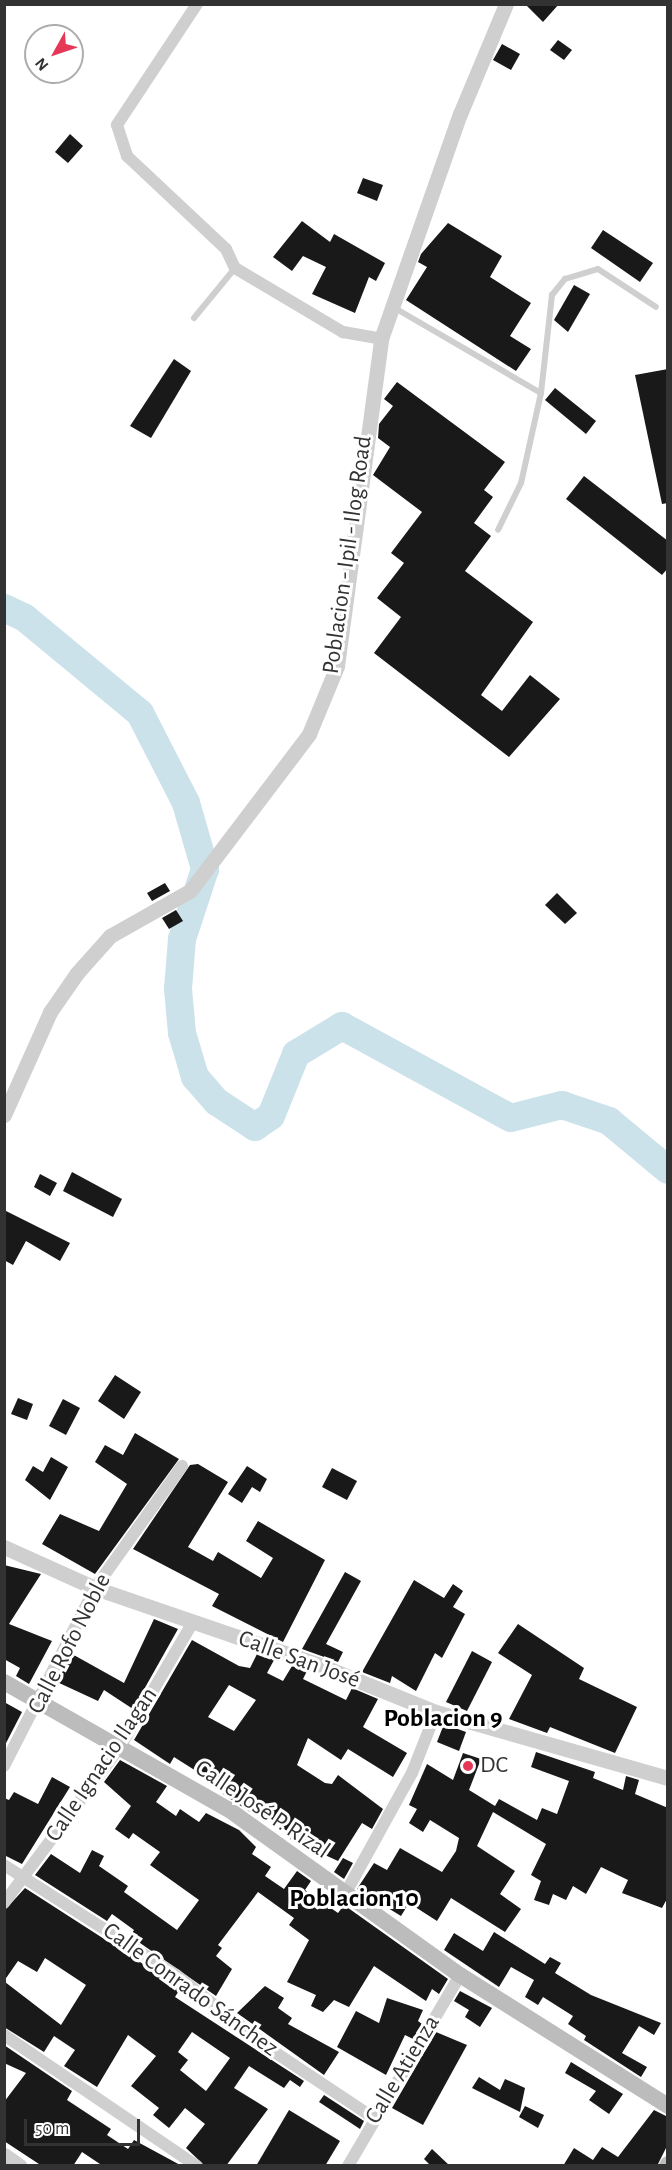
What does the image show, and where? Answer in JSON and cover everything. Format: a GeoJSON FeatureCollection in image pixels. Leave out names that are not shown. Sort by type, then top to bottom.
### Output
{"type":"FeatureCollection","features":[{"type":"Feature","properties":{"kind":"main road","name":"Calle José P. Rizal"},"geometry":{"type":"LineString","coordinates":[[4,1682],[228,1809],[344,1896],[460,1975],[668,2106]]}},
{"type":"Feature","properties":{"kind":"street"},"geometry":{"type":"LineString","coordinates":[[197,4],[117,125],[128,156],[226,249],[235,268],[343,332],[381,339]]}},
{"type":"Feature","properties":{"kind":"street","name":"Poblacion - Ipil - Ilog Road"},"geometry":{"type":"LineString","coordinates":[[4,1115],[50,1012],[77,973],[110,936],[190,891],[309,734],[337,666],[381,339],[390,305],[506,4]]}},
{"type":"Feature","properties":{"kind":"street","name":"Calle Rofo Noble"},"geometry":{"type":"LineString","coordinates":[[4,1767],[42,1702],[95,1588],[182,1466]]}},
{"type":"Feature","properties":{"kind":"street","name":"Calle San José"},"geometry":{"type":"LineString","coordinates":[[4,1547],[95,1588],[436,1712],[668,1778]]}},
{"type":"Feature","properties":{"kind":"street","name":"Calle Ignacio Ilagan"},"geometry":{"type":"LineString","coordinates":[[4,1903],[120,1748],[193,1622]]}},
{"type":"Feature","properties":{"kind":"street"},"geometry":{"type":"LineString","coordinates":[[344,1896],[412,1773],[436,1712]]}},
{"type":"Feature","properties":{"kind":"street","name":"Calle Conrado Sánchez"},"geometry":{"type":"LineString","coordinates":[[4,1865],[176,1975],[273,2051],[374,2118]]}},
{"type":"Feature","properties":{"kind":"street","name":"Calle Atienza"},"geometry":{"type":"LineString","coordinates":[[348,2166],[374,2118],[460,1975]]}},
{"type":"Feature","properties":{"kind":"street"},"geometry":{"type":"LineString","coordinates":[[7,2042],[197,2166]]}},
{"type":"Feature","properties":{"kind":"street"},"geometry":{"type":"LineString","coordinates":[[4,2155],[20,2166]]}},
{"type":"Feature","properties":{"kind":"lane"},"geometry":{"type":"LineString","coordinates":[[194,318],[235,268]]}},
{"type":"Feature","properties":{"kind":"lane"},"geometry":{"type":"LineString","coordinates":[[498,530],[521,483],[542,393],[552,295],[565,279],[598,269],[656,307]]}},
{"type":"Feature","properties":{"kind":"lane"},"geometry":{"type":"LineString","coordinates":[[390,305],[542,393]]}},
{"type":"Feature","properties":{"kind":"building"},"geometry":{"type":"Polygon","coordinates":[[[525,4],[559,4],[543,22],[525,4]]]}},
{"type":"Feature","properties":{"kind":"building"},"geometry":{"type":"Polygon","coordinates":[[[558,40],[572,50],[564,60],[550,50],[558,40]]]}},
{"type":"Feature","properties":{"kind":"building"},"geometry":{"type":"Polygon","coordinates":[[[502,44],[520,54],[511,70],[493,60],[502,44]]]}},
{"type":"Feature","properties":{"kind":"building"},"geometry":{"type":"Polygon","coordinates":[[[70,134],[83,146],[68,163],[55,152],[70,134]]]}},
{"type":"Feature","properties":{"kind":"building"},"geometry":{"type":"Polygon","coordinates":[[[363,178],[383,185],[377,201],[357,193],[363,178]]]}},
{"type":"Feature","properties":{"kind":"building"},"geometry":{"type":"Polygon","coordinates":[[[302,221],[330,242],[334,234],[385,263],[376,281],[369,277],[355,313],[312,294],[326,267],[303,256],[292,271],[273,257],[302,221]]]}},
{"type":"Feature","properties":{"kind":"building"},"geometry":{"type":"Polygon","coordinates":[[[448,223],[502,256],[490,277],[531,303],[510,336],[531,349],[516,371],[406,300],[427,267],[418,262],[421,254],[448,223]]]}},
{"type":"Feature","properties":{"kind":"building"},"geometry":{"type":"Polygon","coordinates":[[[603,230],[653,263],[640,282],[591,248],[603,230]]]}},
{"type":"Feature","properties":{"kind":"building"},"geometry":{"type":"Polygon","coordinates":[[[574,285],[590,294],[568,332],[554,320],[574,285]]]}},
{"type":"Feature","properties":{"kind":"building"},"geometry":{"type":"Polygon","coordinates":[[[174,359],[191,371],[151,438],[130,426],[174,359]]]}},
{"type":"Feature","properties":{"kind":"building"},"geometry":{"type":"Polygon","coordinates":[[[668,369],[668,503],[662,504],[635,375],[668,369]]]}},
{"type":"Feature","properties":{"kind":"building"},"geometry":{"type":"Polygon","coordinates":[[[397,382],[505,462],[484,490],[493,497],[474,523],[491,536],[465,571],[533,622],[481,695],[502,711],[530,675],[560,699],[509,757],[374,653],[401,617],[377,598],[404,563],[391,553],[422,512],[373,475],[390,447],[378,438],[379,424],[393,406],[384,399],[397,382]]]}},
{"type":"Feature","properties":{"kind":"building"},"geometry":{"type":"Polygon","coordinates":[[[555,388],[596,421],[586,434],[545,400],[555,388]]]}},
{"type":"Feature","properties":{"kind":"building"},"geometry":{"type":"Polygon","coordinates":[[[584,476],[668,541],[668,568],[662,575],[566,499],[584,476]]]}},
{"type":"Feature","properties":{"kind":"building"},"geometry":{"type":"Polygon","coordinates":[[[165,883],[170,891],[152,901],[147,893],[165,883]]]}},
{"type":"Feature","properties":{"kind":"building"},"geometry":{"type":"Polygon","coordinates":[[[557,893],[577,913],[565,924],[545,905],[557,893]]]}},
{"type":"Feature","properties":{"kind":"building"},"geometry":{"type":"Polygon","coordinates":[[[176,910],[183,921],[169,929],[162,918],[176,910]]]}},
{"type":"Feature","properties":{"kind":"building"},"geometry":{"type":"Polygon","coordinates":[[[72,1172],[122,1199],[113,1217],[63,1191],[72,1172]]]}},
{"type":"Feature","properties":{"kind":"building"},"geometry":{"type":"Polygon","coordinates":[[[40,1174],[57,1183],[50,1196],[34,1187],[40,1174]]]}},
{"type":"Feature","properties":{"kind":"building"},"geometry":{"type":"Polygon","coordinates":[[[4,1210],[70,1243],[60,1261],[26,1241],[13,1265],[4,1260],[4,1210]]]}},
{"type":"Feature","properties":{"kind":"building"},"geometry":{"type":"Polygon","coordinates":[[[115,1375],[141,1392],[124,1419],[98,1401],[115,1375]]]}},
{"type":"Feature","properties":{"kind":"building"},"geometry":{"type":"Polygon","coordinates":[[[18,1398],[33,1404],[27,1420],[11,1414],[18,1398]]]}},
{"type":"Feature","properties":{"kind":"building"},"geometry":{"type":"Polygon","coordinates":[[[63,1399],[80,1408],[66,1435],[49,1426],[63,1399]]]}},
{"type":"Feature","properties":{"kind":"building"},"geometry":{"type":"Polygon","coordinates":[[[135,1433],[179,1459],[95,1574],[42,1544],[60,1514],[99,1531],[127,1484],[95,1462],[105,1445],[123,1455],[135,1433]]]}},
{"type":"Feature","properties":{"kind":"building"},"geometry":{"type":"Polygon","coordinates":[[[51,1457],[68,1467],[50,1500],[25,1480],[33,1466],[43,1472],[51,1457]]]}},
{"type":"Feature","properties":{"kind":"building"},"geometry":{"type":"Polygon","coordinates":[[[198,1464],[228,1482],[188,1547],[213,1561],[218,1552],[261,1578],[273,1558],[246,1541],[258,1521],[325,1560],[283,1642],[212,1606],[219,1594],[133,1549],[190,1465],[198,1464]]]}},
{"type":"Feature","properties":{"kind":"building"},"geometry":{"type":"Polygon","coordinates":[[[247,1466],[267,1479],[260,1492],[252,1487],[242,1503],[228,1494],[247,1466]]]}},
{"type":"Feature","properties":{"kind":"building"},"geometry":{"type":"Polygon","coordinates":[[[332,1468],[357,1481],[347,1500],[322,1487],[332,1468]]]}},
{"type":"Feature","properties":{"kind":"building"},"geometry":{"type":"Polygon","coordinates":[[[4,1565],[41,1574],[9,1624],[52,1641],[29,1684],[16,1676],[20,1668],[4,1659],[4,1565]]]}},
{"type":"Feature","properties":{"kind":"building"},"geometry":{"type":"Polygon","coordinates":[[[345,1572],[361,1581],[326,1644],[343,1652],[338,1662],[302,1649],[345,1572]]]}},
{"type":"Feature","properties":{"kind":"building"},"geometry":{"type":"Polygon","coordinates":[[[414,1580],[444,1598],[453,1584],[463,1591],[453,1607],[465,1614],[442,1658],[435,1653],[416,1691],[392,1676],[390,1683],[362,1672],[414,1580]]]}},
{"type":"Feature","properties":{"kind":"building"},"geometry":{"type":"Polygon","coordinates":[[[154,1619],[178,1629],[133,1709],[104,1690],[98,1701],[57,1682],[72,1654],[124,1683],[154,1619]]]}},
{"type":"Feature","properties":{"kind":"building"},"geometry":{"type":"Polygon","coordinates":[[[518,1624],[584,1668],[579,1679],[637,1707],[615,1753],[550,1727],[547,1733],[509,1719],[532,1675],[498,1653],[518,1624]]]}},
{"type":"Feature","properties":{"kind":"building"},"geometry":{"type":"Polygon","coordinates":[[[192,1640],[239,1666],[250,1668],[257,1654],[274,1660],[267,1673],[283,1681],[292,1666],[307,1671],[303,1679],[346,1700],[352,1688],[378,1699],[363,1727],[407,1753],[393,1777],[348,1749],[341,1760],[308,1738],[297,1765],[325,1783],[332,1784],[338,1775],[383,1809],[372,1829],[362,1823],[338,1861],[290,1839],[292,1835],[261,1811],[256,1816],[223,1794],[226,1790],[174,1757],[170,1764],[134,1740],[192,1640]],[[229,1685],[208,1717],[234,1731],[256,1700],[229,1685]]]}},
{"type":"Feature","properties":{"kind":"building"},"geometry":{"type":"Polygon","coordinates":[[[472,1651],[492,1662],[467,1711],[446,1702],[472,1651]]]}},
{"type":"Feature","properties":{"kind":"building"},"geometry":{"type":"Polygon","coordinates":[[[4,1702],[22,1712],[4,1747],[4,1702]]]}},
{"type":"Feature","properties":{"kind":"building"},"geometry":{"type":"Polygon","coordinates":[[[444,1724],[466,1732],[459,1751],[437,1742],[444,1724]]]}},
{"type":"Feature","properties":{"kind":"building"},"geometry":{"type":"Polygon","coordinates":[[[536,1752],[595,1772],[593,1778],[623,1790],[626,1776],[639,1780],[635,1794],[668,1808],[668,1897],[662,1908],[622,1893],[628,1880],[601,1867],[586,1894],[573,1886],[566,1900],[553,1894],[549,1905],[534,1900],[541,1881],[531,1875],[546,1844],[493,1812],[477,1846],[515,1871],[500,1894],[521,1909],[505,1932],[451,1898],[437,1921],[409,1903],[401,1916],[357,1889],[374,1863],[387,1870],[400,1848],[442,1872],[456,1851],[459,1838],[430,1820],[423,1832],[409,1823],[417,1809],[409,1805],[427,1764],[453,1780],[463,1753],[481,1759],[469,1790],[495,1806],[499,1799],[537,1820],[542,1808],[557,1814],[569,1781],[531,1767],[536,1752]]]}},
{"type":"Feature","properties":{"kind":"building"},"geometry":{"type":"Polygon","coordinates":[[[120,1760],[167,1786],[156,1802],[176,1816],[180,1809],[199,1822],[206,1813],[239,1830],[256,1847],[252,1854],[271,1867],[265,1876],[284,1889],[297,1871],[311,1881],[305,1890],[338,1913],[344,1905],[448,1979],[439,1994],[432,1989],[426,2001],[374,1966],[349,2007],[334,2000],[323,2012],[311,2006],[316,1995],[287,1982],[309,1940],[289,1925],[294,1918],[258,1892],[218,1945],[222,1948],[216,1956],[232,1969],[216,1996],[130,1936],[134,1930],[112,1914],[107,1921],[35,1875],[51,1854],[80,1873],[92,1850],[104,1856],[99,1866],[128,1886],[124,1892],[177,1930],[199,1900],[150,1865],[160,1852],[133,1833],[129,1839],[115,1829],[131,1806],[104,1782],[120,1760]]]}},
{"type":"Feature","properties":{"kind":"building"},"geometry":{"type":"Polygon","coordinates":[[[52,1777],[70,1787],[22,1864],[4,1855],[4,1798],[9,1800],[14,1792],[38,1804],[52,1777]]]}},
{"type":"Feature","properties":{"kind":"building"},"geometry":{"type":"Polygon","coordinates":[[[343,1858],[353,1863],[344,1879],[334,1872],[343,1858]]]}},
{"type":"Feature","properties":{"kind":"building"},"geometry":{"type":"Polygon","coordinates":[[[25,1888],[171,1982],[180,1989],[175,1997],[304,2081],[300,2087],[290,2080],[284,2088],[249,2066],[234,2088],[268,2109],[226,2166],[205,2166],[186,2148],[205,2124],[185,2108],[169,2128],[153,2115],[159,2108],[131,2086],[156,2056],[128,2035],[97,2087],[64,2066],[75,2050],[54,2036],[44,2052],[4,2027],[5,1982],[61,2025],[86,1985],[45,1958],[37,1972],[18,1961],[4,1981],[4,1911],[25,1888]],[[192,2032],[178,2052],[188,2060],[180,2070],[206,2091],[230,2058],[192,2032]]]}},
{"type":"Feature","properties":{"kind":"building"},"geometry":{"type":"Polygon","coordinates":[[[494,1932],[545,1964],[550,1957],[561,1963],[555,1973],[591,1995],[661,2023],[654,2035],[639,2026],[622,2053],[647,2067],[641,2077],[584,2040],[586,2036],[568,2024],[573,2016],[543,1997],[538,2005],[525,1997],[534,1980],[511,1967],[499,1987],[444,1950],[454,1933],[483,1951],[494,1932]]]}},
{"type":"Feature","properties":{"kind":"building"},"geometry":{"type":"Polygon","coordinates":[[[265,1986],[284,1998],[278,2008],[292,2018],[288,2024],[339,2052],[324,2075],[237,2013],[265,1986]]]}},
{"type":"Feature","properties":{"kind":"building"},"geometry":{"type":"Polygon","coordinates":[[[460,1991],[492,2008],[480,2027],[465,2017],[469,2010],[454,2001],[460,1991]]]}},
{"type":"Feature","properties":{"kind":"building"},"geometry":{"type":"Polygon","coordinates":[[[387,1998],[423,2010],[418,2021],[422,2024],[413,2039],[405,2035],[386,2075],[337,2047],[356,2011],[379,2023],[387,1998]]]}},
{"type":"Feature","properties":{"kind":"building"},"geometry":{"type":"Polygon","coordinates":[[[436,2032],[467,2045],[423,2125],[392,2108],[436,2032]]]}},
{"type":"Feature","properties":{"kind":"building"},"geometry":{"type":"Polygon","coordinates":[[[4,2045],[72,2091],[67,2100],[111,2129],[107,2135],[128,2149],[134,2140],[182,2166],[103,2166],[82,2152],[73,2166],[42,2166],[4,2141],[4,2102],[26,2073],[4,2063],[4,2045]]]}},
{"type":"Feature","properties":{"kind":"building"},"geometry":{"type":"Polygon","coordinates":[[[571,2062],[623,2094],[609,2114],[589,2100],[596,2091],[565,2073],[571,2062]]]}},
{"type":"Feature","properties":{"kind":"building"},"geometry":{"type":"Polygon","coordinates":[[[479,2077],[500,2090],[505,2079],[525,2088],[520,2112],[472,2088],[479,2077]]]}},
{"type":"Feature","properties":{"kind":"building"},"geometry":{"type":"Polygon","coordinates":[[[324,2095],[364,2121],[360,2129],[319,2102],[324,2095]]]}},
{"type":"Feature","properties":{"kind":"building"},"geometry":{"type":"Polygon","coordinates":[[[525,2106],[544,2115],[538,2128],[519,2117],[525,2106]]]}},
{"type":"Feature","properties":{"kind":"building"},"geometry":{"type":"Polygon","coordinates":[[[289,2110],[340,2141],[325,2166],[256,2166],[289,2110]]]}},
{"type":"Feature","properties":{"kind":"building"},"geometry":{"type":"Polygon","coordinates":[[[654,2110],[668,2117],[668,2144],[657,2166],[563,2166],[574,2148],[593,2160],[602,2147],[618,2157],[654,2110]]]}},
{"type":"Feature","properties":{"kind":"building"},"geometry":{"type":"Polygon","coordinates":[[[432,2149],[450,2166],[431,2166],[424,2159],[432,2149]]]}},
{"type":"Feature","properties":{"kind":"waterway"},"geometry":{"type":"LineString","coordinates":[[4,608],[25,618],[140,713],[186,803],[205,869],[182,939],[178,989],[182,1033],[195,1077],[217,1102],[255,1127],[271,1116],[296,1054],[342,1026],[511,1118],[562,1105],[609,1121],[668,1170]]}},
{"type":"Feature","properties":{"kind":"place","name":"DC"},"geometry":{"type":"Point","coordinates":[468,1766]}},
{"type":"Feature","properties":{"kind":"district","name":"Poblacion 9"},"geometry":{"type":"Point","coordinates":[443,1719]}},
{"type":"Feature","properties":{"kind":"district","name":"Poblacion 10"},"geometry":{"type":"Point","coordinates":[354,1899]}}]}
